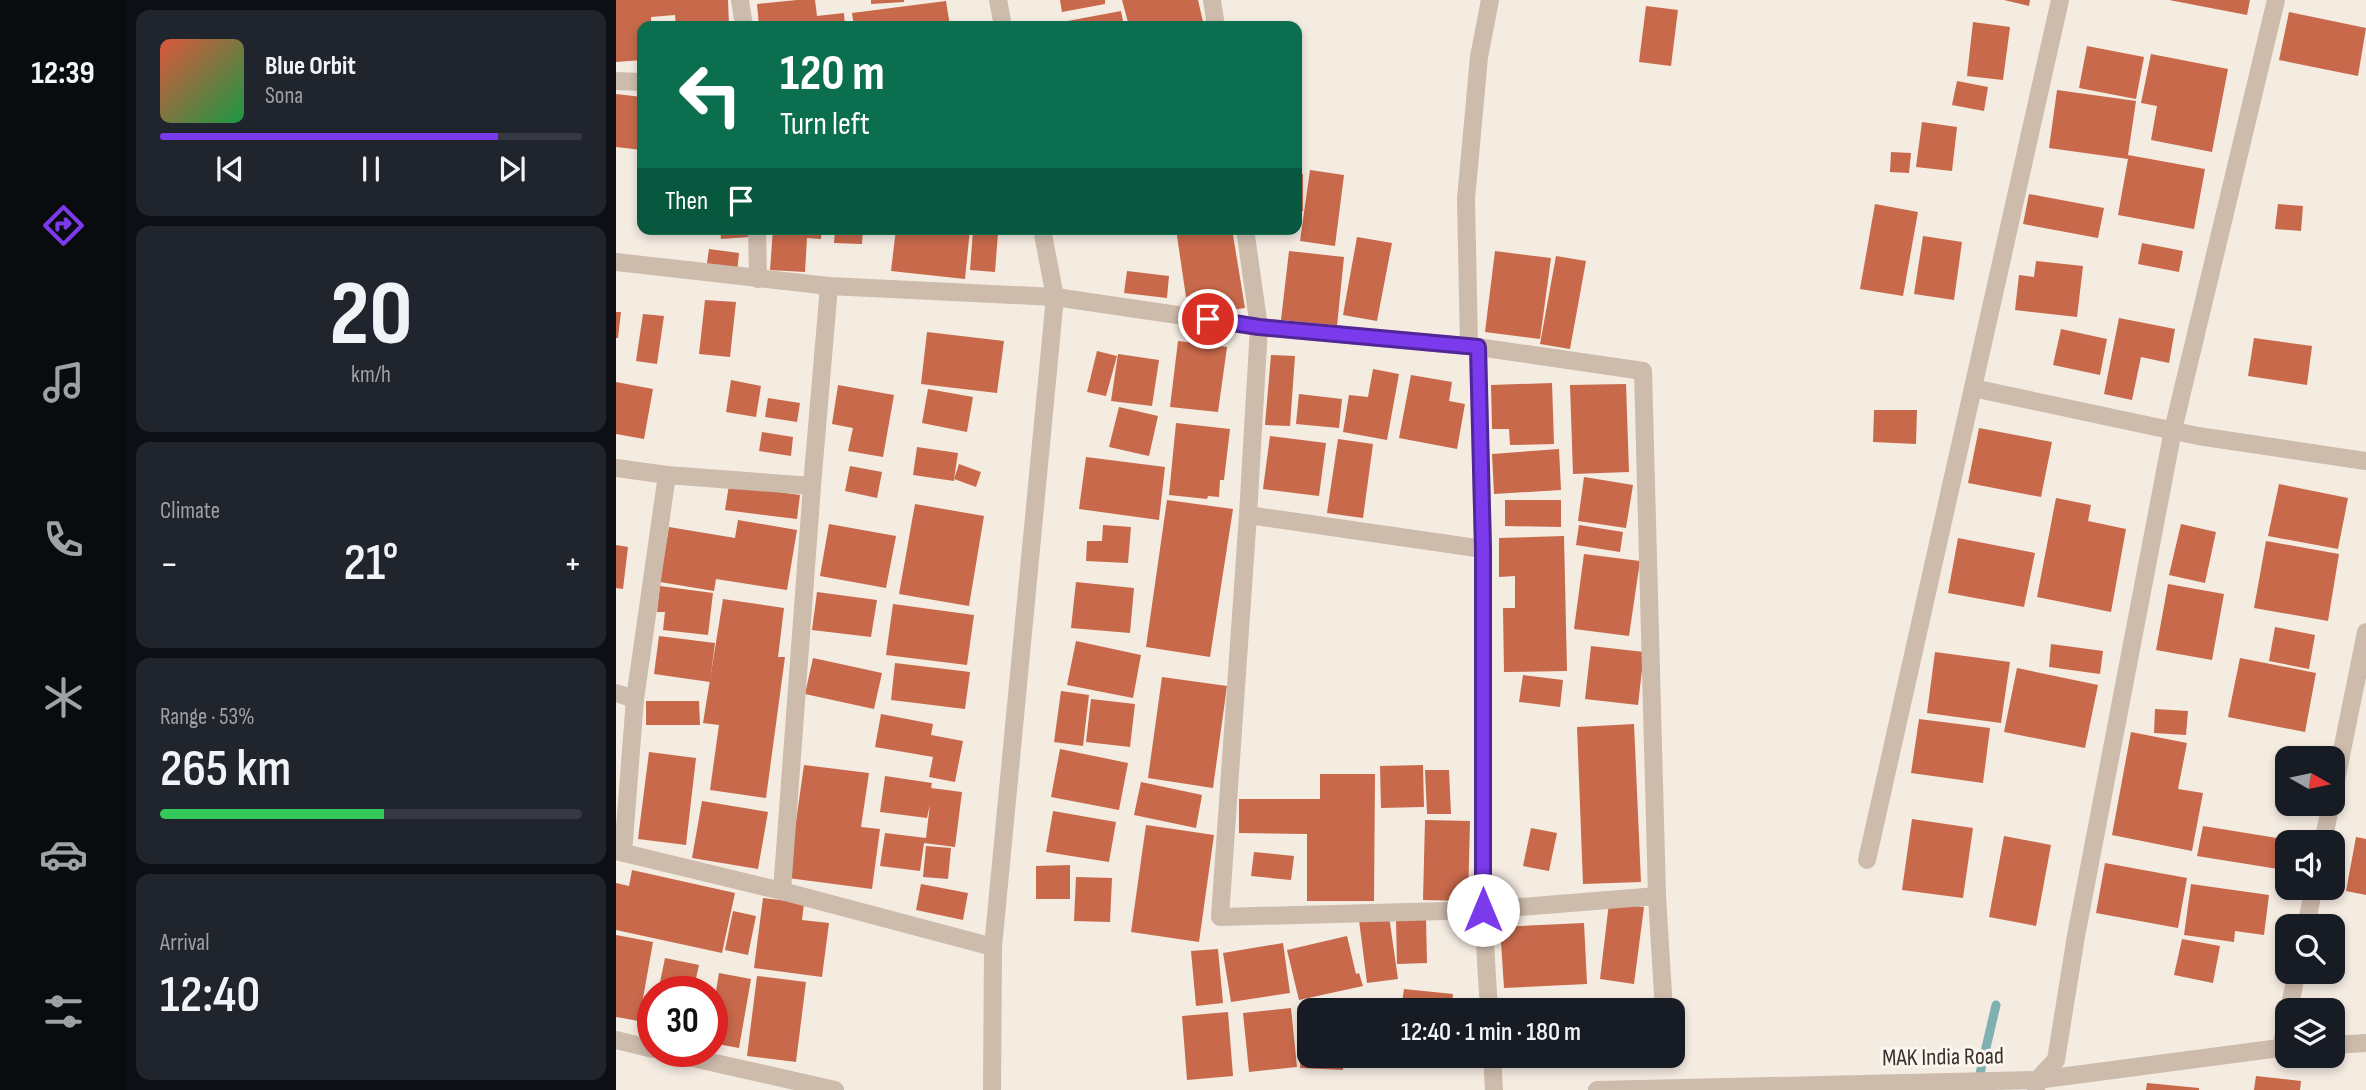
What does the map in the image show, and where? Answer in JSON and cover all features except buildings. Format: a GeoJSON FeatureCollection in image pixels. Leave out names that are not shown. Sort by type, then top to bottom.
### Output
{"type":"FeatureCollection","features":[{"type":"Feature","properties":{"kind":"street"},"geometry":{"type":"LineString","coordinates":[[740,0],[743,21]]}},
{"type":"Feature","properties":{"kind":"street"},"geometry":{"type":"LineString","coordinates":[[998,0],[1002,21]]}},
{"type":"Feature","properties":{"kind":"street"},"geometry":{"type":"LineString","coordinates":[[1212,0],[1215,21]]}},
{"type":"Feature","properties":{"kind":"street"},"geometry":{"type":"LineString","coordinates":[[1488,998],[1483,910],[1483,549],[1465,199],[1479,57],[1490,0]]}},
{"type":"Feature","properties":{"kind":"street"},"geometry":{"type":"LineString","coordinates":[[1867,860],[2060,0]]}},
{"type":"Feature","properties":{"kind":"street"},"geometry":{"type":"LineString","coordinates":[[2037,1085],[2056,1060],[2081,908],[2173,430],[2276,0]]}},
{"type":"Feature","properties":{"kind":"street"},"geometry":{"type":"LineString","coordinates":[[616,81],[637,82]]}},
{"type":"Feature","properties":{"kind":"street"},"geometry":{"type":"LineString","coordinates":[[757,235],[758,279]]}},
{"type":"Feature","properties":{"kind":"street"},"geometry":{"type":"LineString","coordinates":[[992,1090],[993,947],[1055,297],[1043,235]]}},
{"type":"Feature","properties":{"kind":"street"},"geometry":{"type":"LineString","coordinates":[[1246,235],[1259,327],[1220,917],[1483,910],[1657,896]]}},
{"type":"Feature","properties":{"kind":"street"},"geometry":{"type":"LineString","coordinates":[[616,262],[829,286],[1055,297],[1259,327],[1474,347],[1643,372],[1657,896],[1663,998]]}},
{"type":"Feature","properties":{"kind":"street"},"geometry":{"type":"LineString","coordinates":[[782,891],[811,486],[829,286]]}},
{"type":"Feature","properties":{"kind":"street"},"geometry":{"type":"LineString","coordinates":[[1973,388],[2197,436],[2366,461]]}},
{"type":"Feature","properties":{"kind":"street"},"geometry":{"type":"LineString","coordinates":[[616,468],[667,475],[811,486]]}},
{"type":"Feature","properties":{"kind":"street"},"geometry":{"type":"LineString","coordinates":[[667,475],[635,699],[620,852],[782,891],[993,947]]}},
{"type":"Feature","properties":{"kind":"street"},"geometry":{"type":"LineString","coordinates":[[1248,515],[1483,549]]}},
{"type":"Feature","properties":{"kind":"street"},"geometry":{"type":"LineString","coordinates":[[2343,746],[2366,632]]}},
{"type":"Feature","properties":{"kind":"street"},"geometry":{"type":"LineString","coordinates":[[616,693],[635,699]]}},
{"type":"Feature","properties":{"kind":"street"},"geometry":{"type":"LineString","coordinates":[[616,1040],[637,1045]]}},
{"type":"Feature","properties":{"kind":"street"},"geometry":{"type":"LineString","coordinates":[[2345,1044],[2366,1043]]}},
{"type":"Feature","properties":{"kind":"street","name":"MAK India Road"},"geometry":{"type":"LineString","coordinates":[[1597,1090],[1994,1080],[2037,1085],[2275,1049]]}},
{"type":"Feature","properties":{"kind":"street"},"geometry":{"type":"LineString","coordinates":[[723,1067],[792,1085],[835,1090]]}},
{"type":"Feature","properties":{"kind":"street"},"geometry":{"type":"LineString","coordinates":[[1493,1068],[1494,1090]]}},
{"type":"Feature","properties":{"kind":"waterway"},"geometry":{"type":"LineString","coordinates":[[1978,1082],[1996,1005]]}},
{"type":"Feature","properties":{"kind":"route"},"geometry":{"type":"LineString","coordinates":[[1208,319],[1259,327],[1478,347],[1483,549],[1483,910]]}}]}
